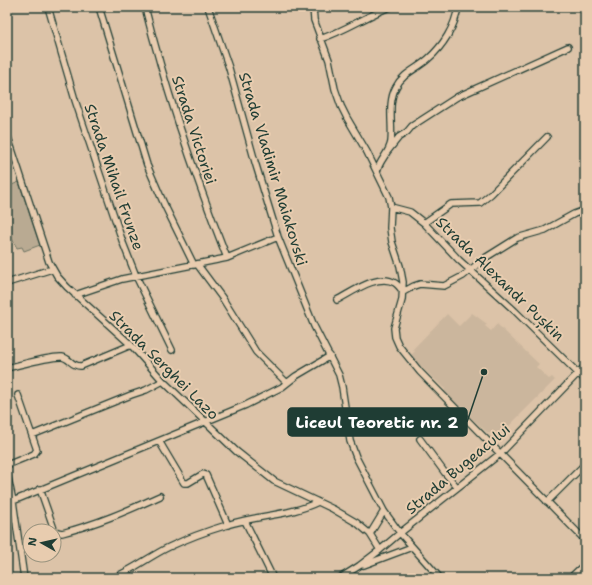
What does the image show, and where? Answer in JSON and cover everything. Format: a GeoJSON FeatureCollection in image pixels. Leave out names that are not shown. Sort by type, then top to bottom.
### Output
{"type":"FeatureCollection","features":[{"type":"Feature","properties":{"kind":"street","name":"Strada Mihail Frunze"},"geometry":{"type":"LineString","coordinates":[[48,7],[75,100],[123,243],[136,276],[172,350]]}},
{"type":"Feature","properties":{"kind":"street"},"geometry":{"type":"LineString","coordinates":[[98,7],[147,165],[164,204],[195,264],[223,299],[256,352],[286,382]]}},
{"type":"Feature","properties":{"kind":"street","name":"Strada Victoriei"},"geometry":{"type":"LineString","coordinates":[[145,7],[168,90],[194,168],[227,258]]}},
{"type":"Feature","properties":{"kind":"street","name":"Strada Vladimir Maiakovski"},"geometry":{"type":"LineString","coordinates":[[208,7],[231,74],[255,162],[278,237],[302,300],[339,375],[350,441],[353,450],[384,511],[412,548],[440,578]]}},
{"type":"Feature","properties":{"kind":"street"},"geometry":{"type":"LineString","coordinates":[[313,7],[314,20],[329,60],[335,88],[341,106],[389,197],[391,207],[390,228],[392,242],[400,266],[403,292],[394,328],[398,346],[420,372],[585,540]]}},
{"type":"Feature","properties":{"kind":"street"},"geometry":{"type":"LineString","coordinates":[[320,39],[334,35],[371,14],[390,7]]}},
{"type":"Feature","properties":{"kind":"street"},"geometry":{"type":"LineString","coordinates":[[387,152],[391,140],[392,98],[395,88],[413,68],[427,60],[435,53],[449,34],[458,7]]}},
{"type":"Feature","properties":{"kind":"street"},"geometry":{"type":"LineString","coordinates":[[377,172],[381,160],[387,152],[412,126],[457,97],[568,47]]}},
{"type":"Feature","properties":{"kind":"street","name":"Strada Serghei Lazo"},"geometry":{"type":"LineString","coordinates":[[7,134],[52,269],[57,276],[131,345],[162,381],[236,451],[274,481],[318,502],[357,524],[370,534],[380,550]]}},
{"type":"Feature","properties":{"kind":"street"},"geometry":{"type":"LineString","coordinates":[[424,223],[451,204],[480,203],[491,194],[547,137]]}},
{"type":"Feature","properties":{"kind":"street","name":"Strada Alexandr Pușkin"},"geometry":{"type":"LineString","coordinates":[[391,207],[410,212],[424,223],[455,256],[515,311],[585,380]]}},
{"type":"Feature","properties":{"kind":"street"},"geometry":{"type":"LineString","coordinates":[[403,292],[420,284],[444,286],[471,270],[485,258],[517,238],[545,230],[574,214],[585,210]]}},
{"type":"Feature","properties":{"kind":"street"},"geometry":{"type":"LineString","coordinates":[[76,295],[107,283],[227,258],[278,237]]}},
{"type":"Feature","properties":{"kind":"street"},"geometry":{"type":"LineString","coordinates":[[7,283],[52,269]]}},
{"type":"Feature","properties":{"kind":"street"},"geometry":{"type":"LineString","coordinates":[[337,300],[368,283],[387,279],[395,283],[403,292]]}},
{"type":"Feature","properties":{"kind":"street"},"geometry":{"type":"LineString","coordinates":[[7,368],[62,357],[66,358],[74,366],[81,366],[131,345]]}},
{"type":"Feature","properties":{"kind":"street"},"geometry":{"type":"LineString","coordinates":[[13,501],[246,405],[282,387],[286,382],[330,356]]}},
{"type":"Feature","properties":{"kind":"street","name":"Strada Bugeacului"},"geometry":{"type":"LineString","coordinates":[[340,578],[380,550],[400,532],[501,453],[579,374],[585,366]]}},
{"type":"Feature","properties":{"kind":"street"},"geometry":{"type":"LineString","coordinates":[[32,435],[131,394],[142,391],[162,381]]}},
{"type":"Feature","properties":{"kind":"street"},"geometry":{"type":"LineString","coordinates":[[7,464],[34,454],[37,450],[18,395]]}},
{"type":"Feature","properties":{"kind":"street"},"geometry":{"type":"LineString","coordinates":[[420,439],[457,487]]}},
{"type":"Feature","properties":{"kind":"street"},"geometry":{"type":"LineString","coordinates":[[159,441],[184,483],[188,483],[203,474],[206,475],[228,525]]}},
{"type":"Feature","properties":{"kind":"street"},"geometry":{"type":"LineString","coordinates":[[547,502],[585,464]]}},
{"type":"Feature","properties":{"kind":"street"},"geometry":{"type":"LineString","coordinates":[[7,473],[13,501],[24,578]]}},
{"type":"Feature","properties":{"kind":"street"},"geometry":{"type":"LineString","coordinates":[[40,489],[54,529],[57,532],[62,533],[99,523],[160,496]]}},
{"type":"Feature","properties":{"kind":"street"},"geometry":{"type":"LineString","coordinates":[[113,578],[188,538],[228,525],[295,512],[318,502]]}},
{"type":"Feature","properties":{"kind":"street"},"geometry":{"type":"LineString","coordinates":[[370,534],[384,511]]}},
{"type":"Feature","properties":{"kind":"street"},"geometry":{"type":"LineString","coordinates":[[245,521],[273,578]]}},
{"type":"Feature","properties":{"kind":"street","name":"Strada Bugeacului"},"geometry":{"type":"LineString","coordinates":[[359,566],[412,548]]}},
{"type":"Feature","properties":{"kind":"street"},"geometry":{"type":"LineString","coordinates":[[570,578],[585,564]]}},
{"type":"Feature","properties":{"kind":"shaded area"},"geometry":{"type":"Polygon","coordinates":[[[19,182],[40,245],[24,251],[22,247],[17,248],[7,230],[7,187],[19,182]]]}},
{"type":"Feature","properties":{"kind":"shaded area"},"geometry":{"type":"Polygon","coordinates":[[[472,313],[487,324],[485,326],[491,331],[497,324],[539,364],[536,367],[549,379],[552,377],[555,380],[500,435],[488,433],[444,392],[445,389],[410,356],[415,351],[413,349],[447,314],[459,326],[472,313]]]}},
{"type":"Feature","properties":{"kind":"place","name":"Liceul Teoretic nr. 2"},"geometry":{"type":"Point","coordinates":[484,372]}}]}
